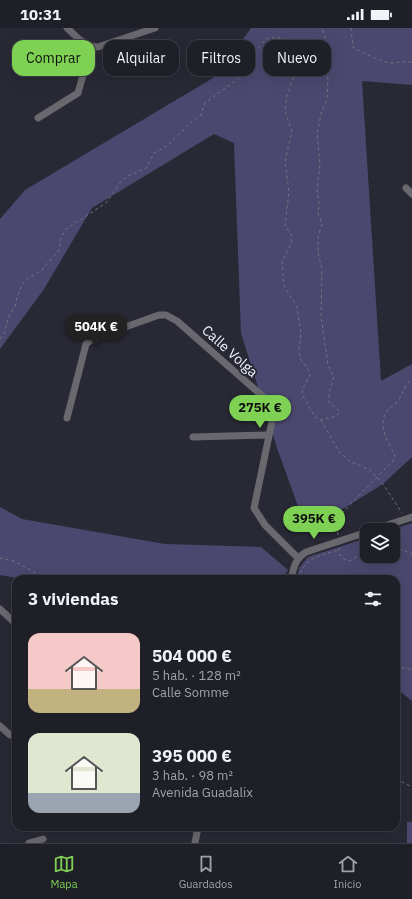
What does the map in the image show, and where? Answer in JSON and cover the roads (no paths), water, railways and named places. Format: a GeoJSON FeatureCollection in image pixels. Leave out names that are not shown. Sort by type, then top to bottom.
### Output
{"type":"FeatureCollection","features":[{"type":"Feature","properties":{"kind":"street"},"geometry":{"type":"LineString","coordinates":[[67,28],[80,40]]}},
{"type":"Feature","properties":{"kind":"street"},"geometry":{"type":"LineString","coordinates":[[95,47],[155,28]]}},
{"type":"Feature","properties":{"kind":"street"},"geometry":{"type":"LineString","coordinates":[[38,118],[78,93],[83,76]]}},
{"type":"Feature","properties":{"kind":"street"},"geometry":{"type":"LineString","coordinates":[[406,188],[412,194]]}},
{"type":"Feature","properties":{"kind":"street","name":"Calle Volga"},"geometry":{"type":"LineString","coordinates":[[67,418],[86,344],[92,339],[159,315],[166,315],[177,321],[275,407],[254,508],[265,525],[298,558]]}},
{"type":"Feature","properties":{"kind":"street"},"geometry":{"type":"LineString","coordinates":[[194,437],[268,436]]}},
{"type":"Feature","properties":{"kind":"street"},"geometry":{"type":"LineString","coordinates":[[394,523],[409,518]]}},
{"type":"Feature","properties":{"kind":"street"},"geometry":{"type":"LineString","coordinates":[[292,575],[298,558],[306,552],[360,534]]}},
{"type":"Feature","properties":{"kind":"street"},"geometry":{"type":"LineString","coordinates":[[0,609],[12,620]]}},
{"type":"Feature","properties":{"kind":"street"},"geometry":{"type":"LineString","coordinates":[[0,726],[12,736]]}},
{"type":"Feature","properties":{"kind":"street"},"geometry":{"type":"LineString","coordinates":[[194,843],[197,831]]}},
{"type":"Feature","properties":{"kind":"street"},"geometry":{"type":"LineString","coordinates":[[29,843],[43,839]]}}]}
